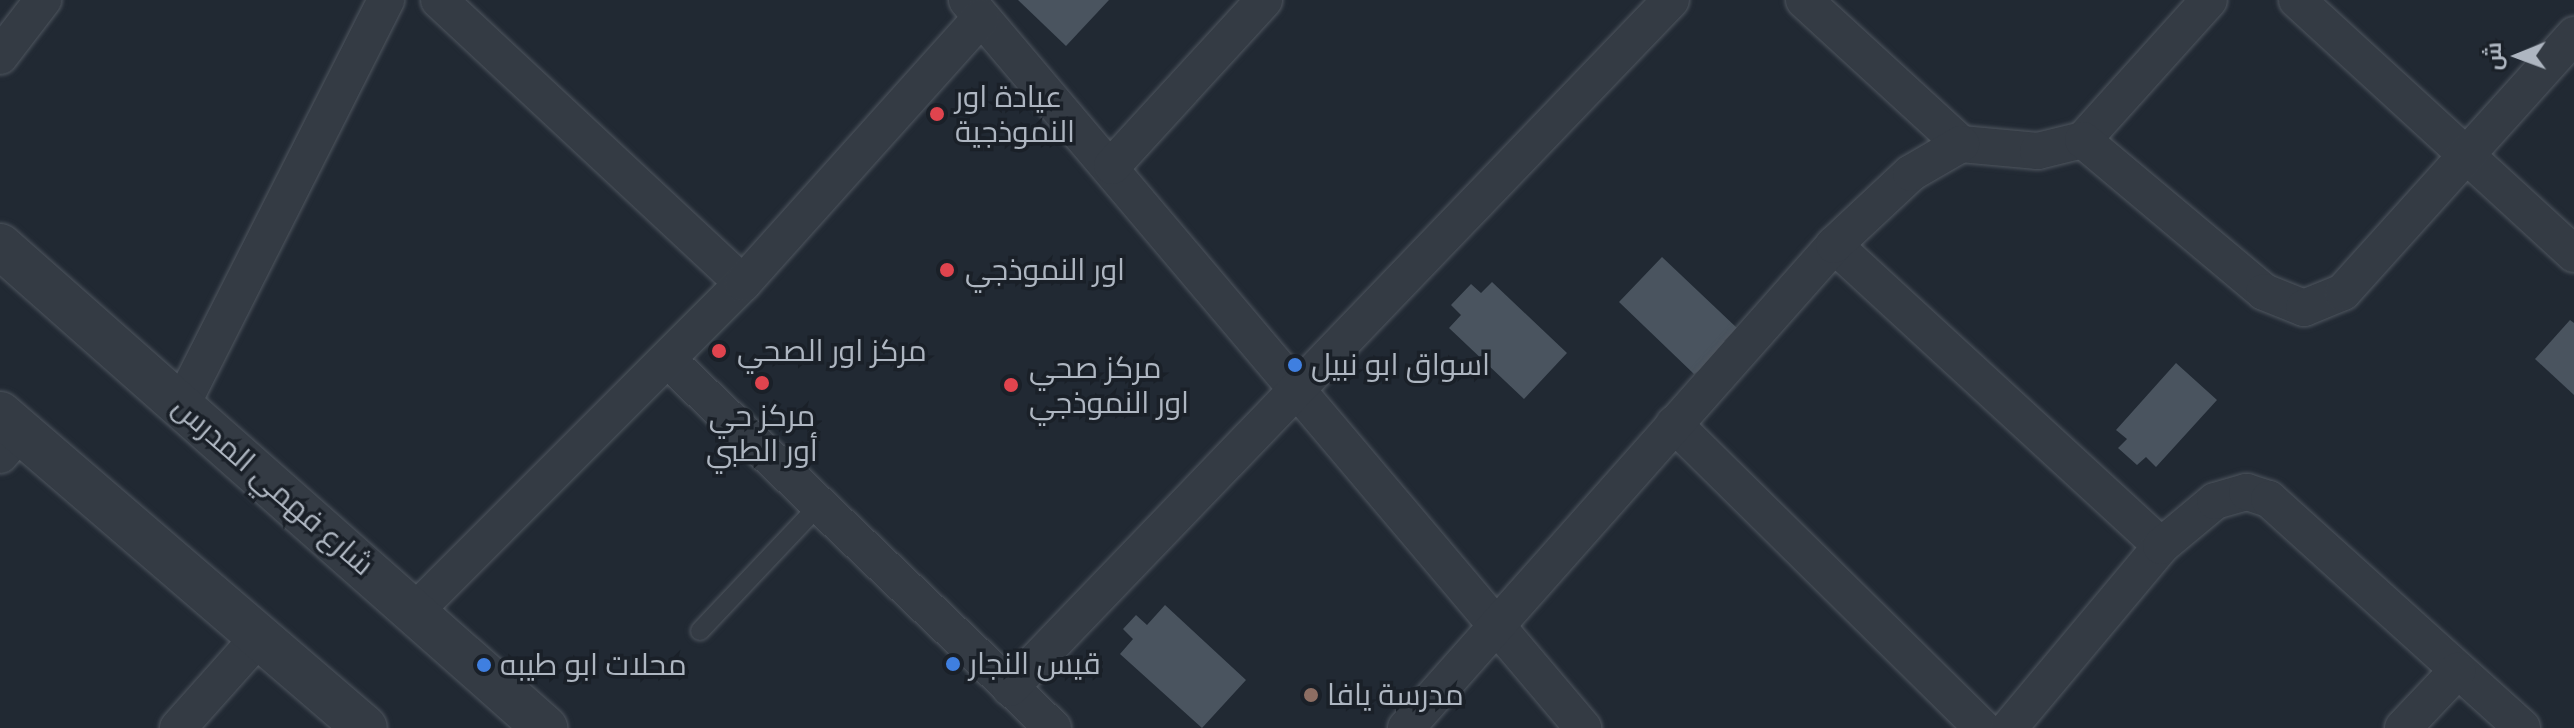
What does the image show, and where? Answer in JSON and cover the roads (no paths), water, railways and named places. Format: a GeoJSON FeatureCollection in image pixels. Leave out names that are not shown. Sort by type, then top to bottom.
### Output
{"type":"FeatureCollection","features":[{"type":"Feature","properties":{"kind":"street"},"geometry":{"type":"LineString","coordinates":[[0,56],[43,0]]}},
{"type":"Feature","properties":{"kind":"street"},"geometry":{"type":"LineString","coordinates":[[181,406],[386,0]]}},
{"type":"Feature","properties":{"kind":"street"},"geometry":{"type":"LineString","coordinates":[[439,0],[743,283]]}},
{"type":"Feature","properties":{"kind":"street"},"geometry":{"type":"LineString","coordinates":[[1112,166],[1264,0]]}},
{"type":"Feature","properties":{"kind":"street"},"geometry":{"type":"LineString","coordinates":[[1010,688],[1302,388],[1671,0]]}},
{"type":"Feature","properties":{"kind":"street"},"geometry":{"type":"LineString","coordinates":[[1804,0],[1961,144]]}},
{"type":"Feature","properties":{"kind":"street"},"geometry":{"type":"LineString","coordinates":[[1406,728],[1499,629],[1674,424],[1834,245],[1911,173],[1961,144],[2038,151],[2083,140],[2209,0]]}},
{"type":"Feature","properties":{"kind":"street"},"geometry":{"type":"LineString","coordinates":[[2297,0],[2574,254]]}},
{"type":"Feature","properties":{"kind":"street"},"geometry":{"type":"LineString","coordinates":[[416,610],[669,361],[743,283],[974,9],[1302,388],[1583,728]]}},
{"type":"Feature","properties":{"kind":"street"},"geometry":{"type":"LineString","coordinates":[[2083,140],[2264,292],[2304,308],[2343,292],[2574,35]]}},
{"type":"Feature","properties":{"kind":"street"},"geometry":{"type":"LineString","coordinates":[[1834,245],[2161,546]]}},
{"type":"Feature","properties":{"kind":"street","name":"شارع فهمي المدرس"},"geometry":{"type":"LineString","coordinates":[[0,246],[416,610],[545,728]]}},
{"type":"Feature","properties":{"kind":"street"},"geometry":{"type":"LineString","coordinates":[[669,361],[1053,728]]}},
{"type":"Feature","properties":{"kind":"street"},"geometry":{"type":"LineString","coordinates":[[1674,424],[1982,728]]}},
{"type":"Feature","properties":{"kind":"street"},"geometry":{"type":"LineString","coordinates":[[7,434],[260,636],[365,728]]}},
{"type":"Feature","properties":{"kind":"street"},"geometry":{"type":"LineString","coordinates":[[2009,728],[2161,546],[2215,501],[2247,492],[2269,499],[2522,728]]}},
{"type":"Feature","properties":{"kind":"street"},"geometry":{"type":"LineString","coordinates":[[178,728],[260,636]]}},
{"type":"Feature","properties":{"kind":"street"},"geometry":{"type":"LineString","coordinates":[[2403,728],[2457,671]]}},
{"type":"Feature","properties":{"kind":"lane"},"geometry":{"type":"LineString","coordinates":[[700,631],[819,505]]}},
{"type":"Feature","properties":{"kind":"place","name":"عيادة اور النموذجية"},"geometry":{"type":"Point","coordinates":[937,114]}},
{"type":"Feature","properties":{"kind":"place","name":"اور النموذجي"},"geometry":{"type":"Point","coordinates":[947,270]}},
{"type":"Feature","properties":{"kind":"place","name":"مركز اور الصحي"},"geometry":{"type":"Point","coordinates":[719,351]}},
{"type":"Feature","properties":{"kind":"place","name":"اسواق ابو نبيل"},"geometry":{"type":"Point","coordinates":[1295,365]}},
{"type":"Feature","properties":{"kind":"place","name":"مركز حي أور الطبي"},"geometry":{"type":"Point","coordinates":[762,383]}},
{"type":"Feature","properties":{"kind":"place","name":"مركز صحي اور النموذجي"},"geometry":{"type":"Point","coordinates":[1011,385]}},
{"type":"Feature","properties":{"kind":"place","name":"قيس النجار"},"geometry":{"type":"Point","coordinates":[953,664]}},
{"type":"Feature","properties":{"kind":"place","name":"محلات ابو طيبه"},"geometry":{"type":"Point","coordinates":[484,665]}},
{"type":"Feature","properties":{"kind":"place","name":"مدرسة يافا"},"geometry":{"type":"Point","coordinates":[1311,695]}}]}
